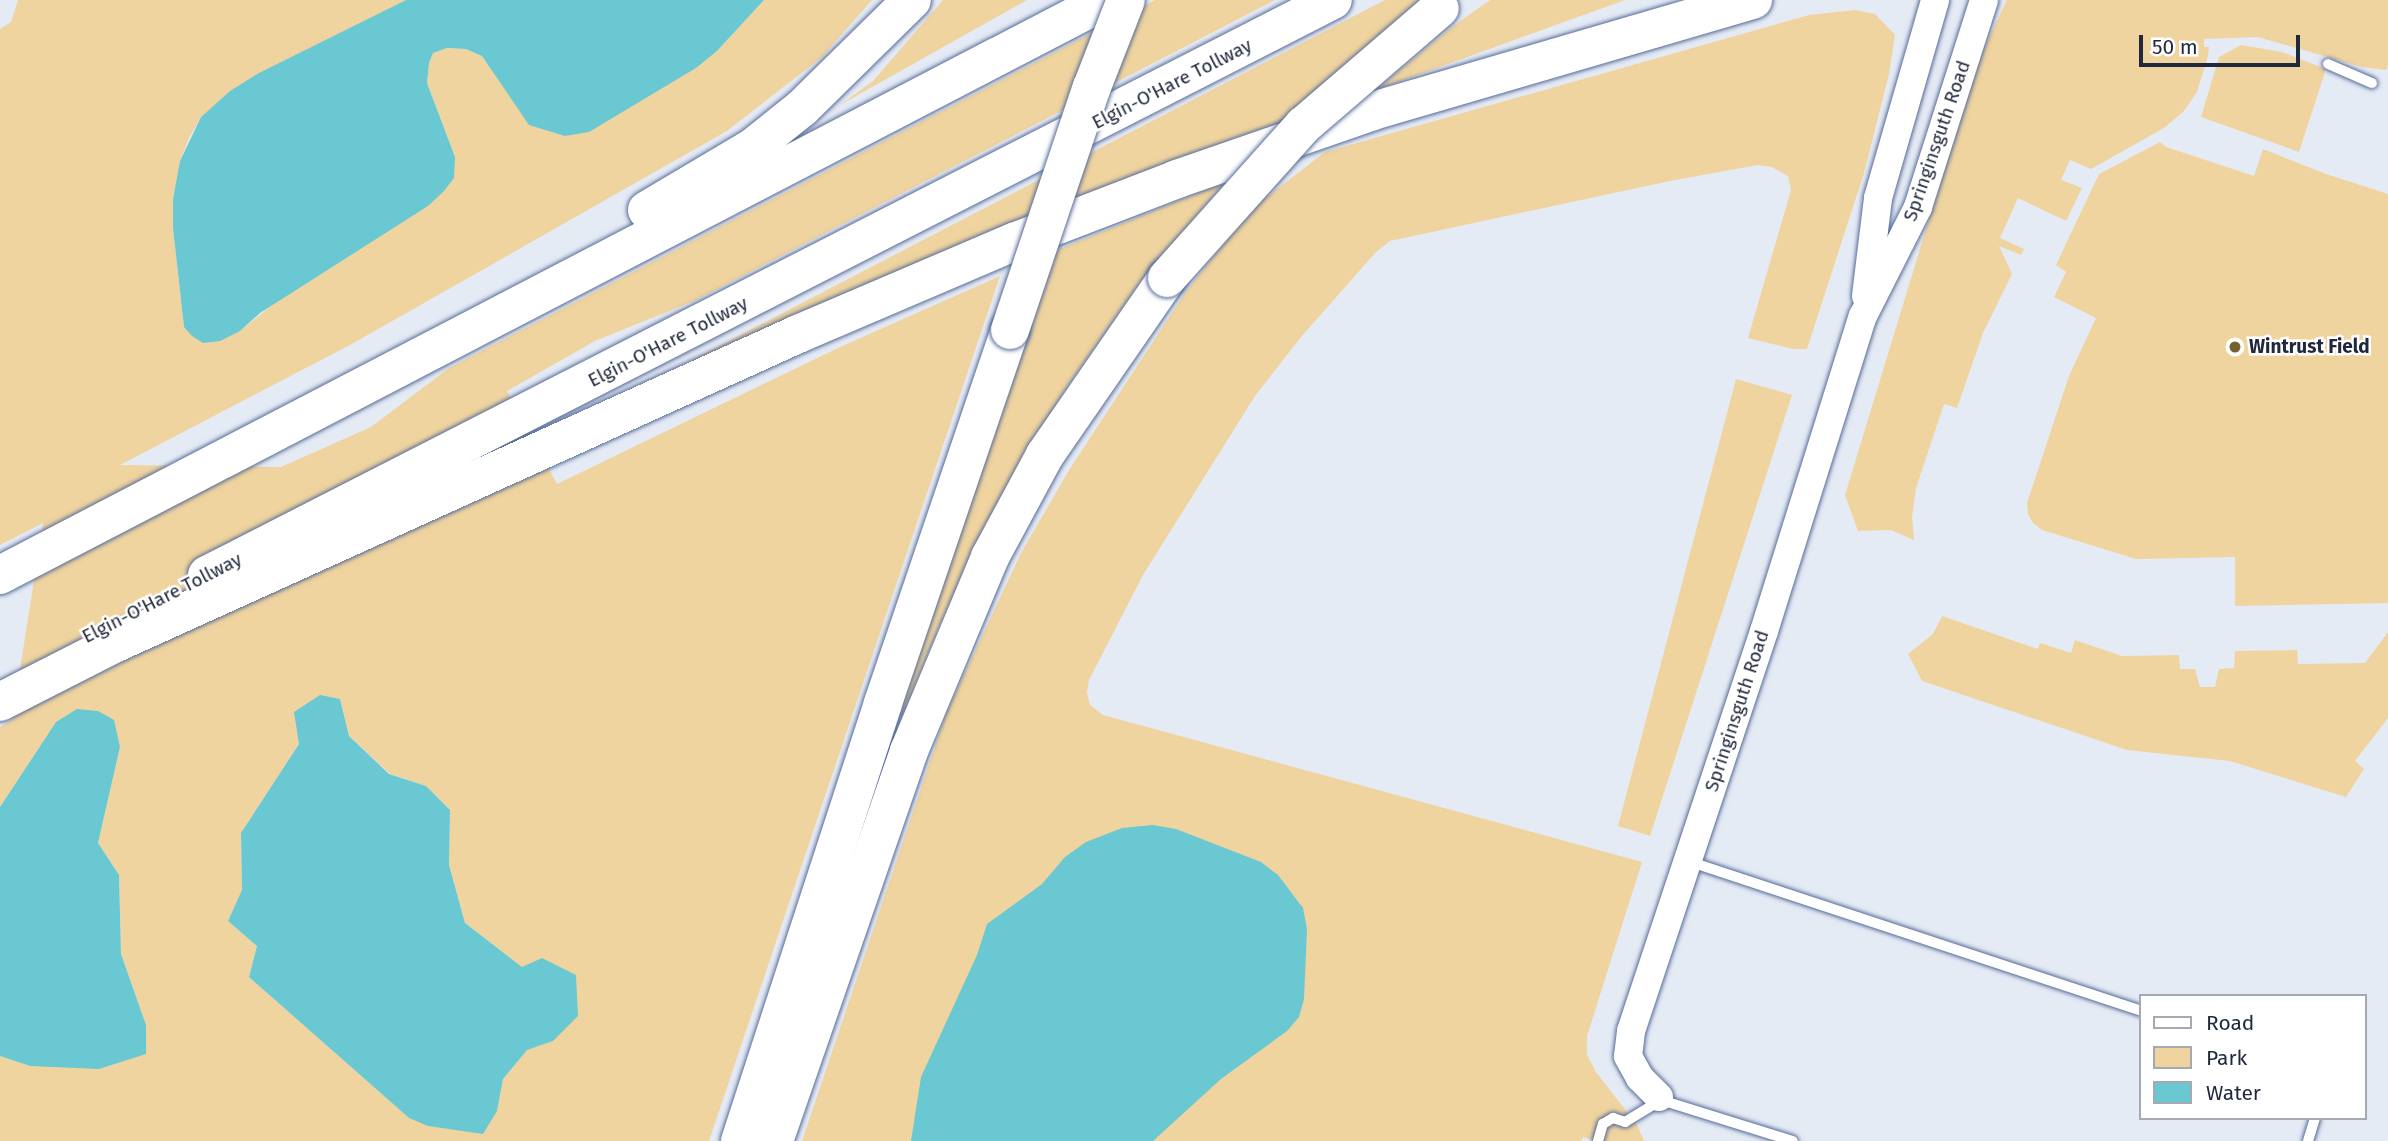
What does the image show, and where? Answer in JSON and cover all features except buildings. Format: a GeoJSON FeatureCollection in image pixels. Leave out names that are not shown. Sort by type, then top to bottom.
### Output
{"type":"FeatureCollection","features":[{"type":"Feature","properties":{"kind":"highway"},"geometry":{"type":"LineString","coordinates":[[351,390],[389,351],[682,191],[752,148],[803,108],[912,0]]}},
{"type":"Feature","properties":{"kind":"highway"},"geometry":{"type":"LineString","coordinates":[[0,575],[351,390],[1106,0]]}},
{"type":"Feature","properties":{"kind":"highway"},"geometry":{"type":"LineString","coordinates":[[740,1141],[883,703],[1096,75],[1126,0]]}},
{"type":"Feature","properties":{"kind":"highway","name":"Elgin-O'Hare Tollway"},"geometry":{"type":"LineString","coordinates":[[0,681],[1334,0]]}},
{"type":"Feature","properties":{"kind":"highway"},"geometry":{"type":"LineString","coordinates":[[0,702],[116,643],[798,334],[1014,242],[1177,179],[1385,107],[1753,0]]}},
{"type":"Feature","properties":{"kind":"highway"},"geometry":{"type":"LineString","coordinates":[[774,1141],[909,751],[990,557],[1045,455],[1167,278],[1304,125],[1445,4]]}},
{"type":"Feature","properties":{"kind":"street","name":"Springinsguth Road"},"geometry":{"type":"LineString","coordinates":[[1863,316],[1878,198],[1935,0]]}},
{"type":"Feature","properties":{"kind":"street","name":"Springinsguth Road"},"geometry":{"type":"LineString","coordinates":[[1659,1097],[1640,1078],[1628,1056],[1631,1031],[1863,316],[1918,207],[1984,0]]}},
{"type":"Feature","properties":{"kind":"lane"},"geometry":{"type":"LineString","coordinates":[[2328,64],[2372,83]]}},
{"type":"Feature","properties":{"kind":"lane"},"geometry":{"type":"LineString","coordinates":[[1688,861],[2140,1012]]}},
{"type":"Feature","properties":{"kind":"lane"},"geometry":{"type":"LineString","coordinates":[[1598,1141],[1604,1124],[1613,1118],[1625,1122],[1661,1100],[1793,1141]]}},
{"type":"Feature","properties":{"kind":"lane"},"geometry":{"type":"LineString","coordinates":[[2308,1141],[2314,1120]]}},
{"type":"Feature","properties":{"kind":"green space"},"geometry":{"type":"Polygon","coordinates":[[[18,0],[406,0],[230,91],[201,117],[189,138],[180,161],[173,199],[173,228],[184,327],[240,331],[455,157],[427,83],[433,53],[447,48],[466,49],[482,56],[493,70],[589,131],[717,51],[764,0],[872,0],[822,57],[727,131],[350,345],[120,465],[281,467],[371,427],[449,368],[1155,0],[1275,0],[694,301],[595,341],[507,391],[557,484],[840,347],[1000,276],[709,1141],[0,1141],[0,1056],[30,1066],[146,1025],[121,954],[119,875],[98,843],[120,747],[56,722],[0,807],[0,727],[12,720],[43,523],[0,545],[0,29],[11,22],[18,0]],[[340,699],[299,744],[241,833],[242,891],[228,921],[257,946],[249,977],[409,1118],[497,1111],[503,1079],[527,1050],[553,1041],[522,967],[465,923],[449,865],[450,810],[426,786],[390,774],[349,736],[340,699]]]}},
{"type":"Feature","properties":{"kind":"green space"},"geometry":{"type":"Polygon","coordinates":[[[943,0],[1027,0],[840,105],[873,81],[943,0]]]}},
{"type":"Feature","properties":{"kind":"green space"},"geometry":{"type":"Polygon","coordinates":[[[1385,0],[1420,0],[1276,127],[694,365],[692,360],[1385,0]]]}},
{"type":"Feature","properties":{"kind":"green space"},"geometry":{"type":"Polygon","coordinates":[[[1490,0],[1625,0],[1376,90],[1452,27],[1490,0]]]}},
{"type":"Feature","properties":{"kind":"green space"},"geometry":{"type":"Polygon","coordinates":[[[2007,0],[2388,0],[2388,66],[2386,70],[2362,67],[2258,37],[2204,39],[2204,47],[2209,47],[2208,56],[2197,92],[2184,111],[2164,128],[2091,169],[2070,160],[2061,180],[2082,188],[2066,221],[2018,198],[2000,238],[2024,249],[2021,255],[1999,246],[2012,274],[1983,333],[1957,408],[1944,404],[1916,488],[1912,517],[1914,540],[1891,530],[1858,531],[1845,495],[1962,111],[1984,48],[2007,0]]]}},
{"type":"Feature","properties":{"kind":"green space"},"geometry":{"type":"Polygon","coordinates":[[[1855,10],[1875,14],[1895,35],[1889,74],[1864,173],[1807,349],[1793,349],[1748,338],[1791,190],[1788,176],[1772,167],[1758,165],[1670,181],[1390,241],[1376,252],[1301,337],[1255,396],[1143,575],[1089,680],[1087,693],[1090,705],[1103,715],[1642,862],[1587,1036],[1587,1055],[1596,1072],[1637,1125],[1644,1141],[1597,1141],[1583,1137],[1581,1141],[802,1141],[947,711],[1021,553],[1069,470],[1185,293],[1250,210],[1325,152],[1809,15],[1855,10]]]}},
{"type":"Feature","properties":{"kind":"green space"},"geometry":{"type":"Polygon","coordinates":[[[2241,45],[2282,52],[2326,69],[2299,152],[2201,117],[2219,57],[2241,45]]]}},
{"type":"Feature","properties":{"kind":"green space","name":"Wintrust Field"},"geometry":{"type":"Polygon","coordinates":[[[2160,142],[2166,147],[2254,176],[2263,149],[2326,174],[2388,194],[2388,603],[2235,606],[2235,557],[2136,559],[2042,530],[2033,523],[2028,514],[2027,503],[2069,376],[2096,318],[2054,297],[2066,272],[2056,265],[2099,174],[2160,142]]]}},
{"type":"Feature","properties":{"kind":"green space"},"geometry":{"type":"Polygon","coordinates":[[[1225,182],[1136,288],[1065,390],[1010,482],[943,617],[902,717],[894,714],[1055,251],[1225,182]]]}},
{"type":"Feature","properties":{"kind":"green space"},"geometry":{"type":"Polygon","coordinates":[[[1736,379],[1792,395],[1650,836],[1618,826],[1736,379]]]}},
{"type":"Feature","properties":{"kind":"green space"},"geometry":{"type":"Polygon","coordinates":[[[1942,616],[2038,649],[2040,643],[2071,653],[2075,640],[2122,656],[2179,655],[2180,669],[2195,669],[2200,687],[2215,687],[2219,669],[2234,668],[2235,651],[2297,650],[2298,664],[2365,663],[2388,632],[2388,718],[2355,761],[2364,769],[2346,797],[2230,761],[2127,750],[1922,681],[1908,654],[1933,634],[1942,616]]]}},
{"type":"Feature","properties":{"kind":"water"},"geometry":{"type":"Polygon","coordinates":[[[406,0],[764,0],[717,51],[696,68],[589,132],[565,136],[529,125],[482,56],[466,49],[447,48],[433,53],[427,83],[455,157],[454,178],[444,191],[428,206],[260,313],[240,331],[220,341],[203,343],[184,327],[173,228],[173,199],[180,161],[201,117],[230,91],[259,73],[406,0]]]}},
{"type":"Feature","properties":{"kind":"water"},"geometry":{"type":"Polygon","coordinates":[[[320,695],[340,699],[349,736],[389,774],[426,786],[450,810],[449,865],[465,923],[522,967],[542,958],[576,975],[578,1016],[553,1041],[527,1050],[503,1079],[497,1111],[483,1134],[428,1126],[409,1118],[249,977],[257,946],[228,921],[242,890],[241,833],[299,744],[294,712],[320,695]]]}},
{"type":"Feature","properties":{"kind":"water"},"geometry":{"type":"Polygon","coordinates":[[[77,709],[98,711],[114,720],[120,747],[98,843],[119,875],[121,954],[146,1025],[146,1054],[99,1069],[30,1066],[0,1056],[0,807],[56,722],[77,709]]]}},
{"type":"Feature","properties":{"kind":"water"},"geometry":{"type":"Polygon","coordinates":[[[1153,825],[1176,829],[1261,862],[1278,875],[1303,908],[1307,929],[1304,999],[1299,1017],[1287,1031],[1221,1079],[1153,1141],[911,1141],[921,1077],[977,955],[987,924],[1042,884],[1065,857],[1086,842],[1122,828],[1153,825]]]}},
{"type":"Feature","properties":{"kind":"place","name":"Wintrust Field"},"geometry":{"type":"Point","coordinates":[2235,347]}}]}
